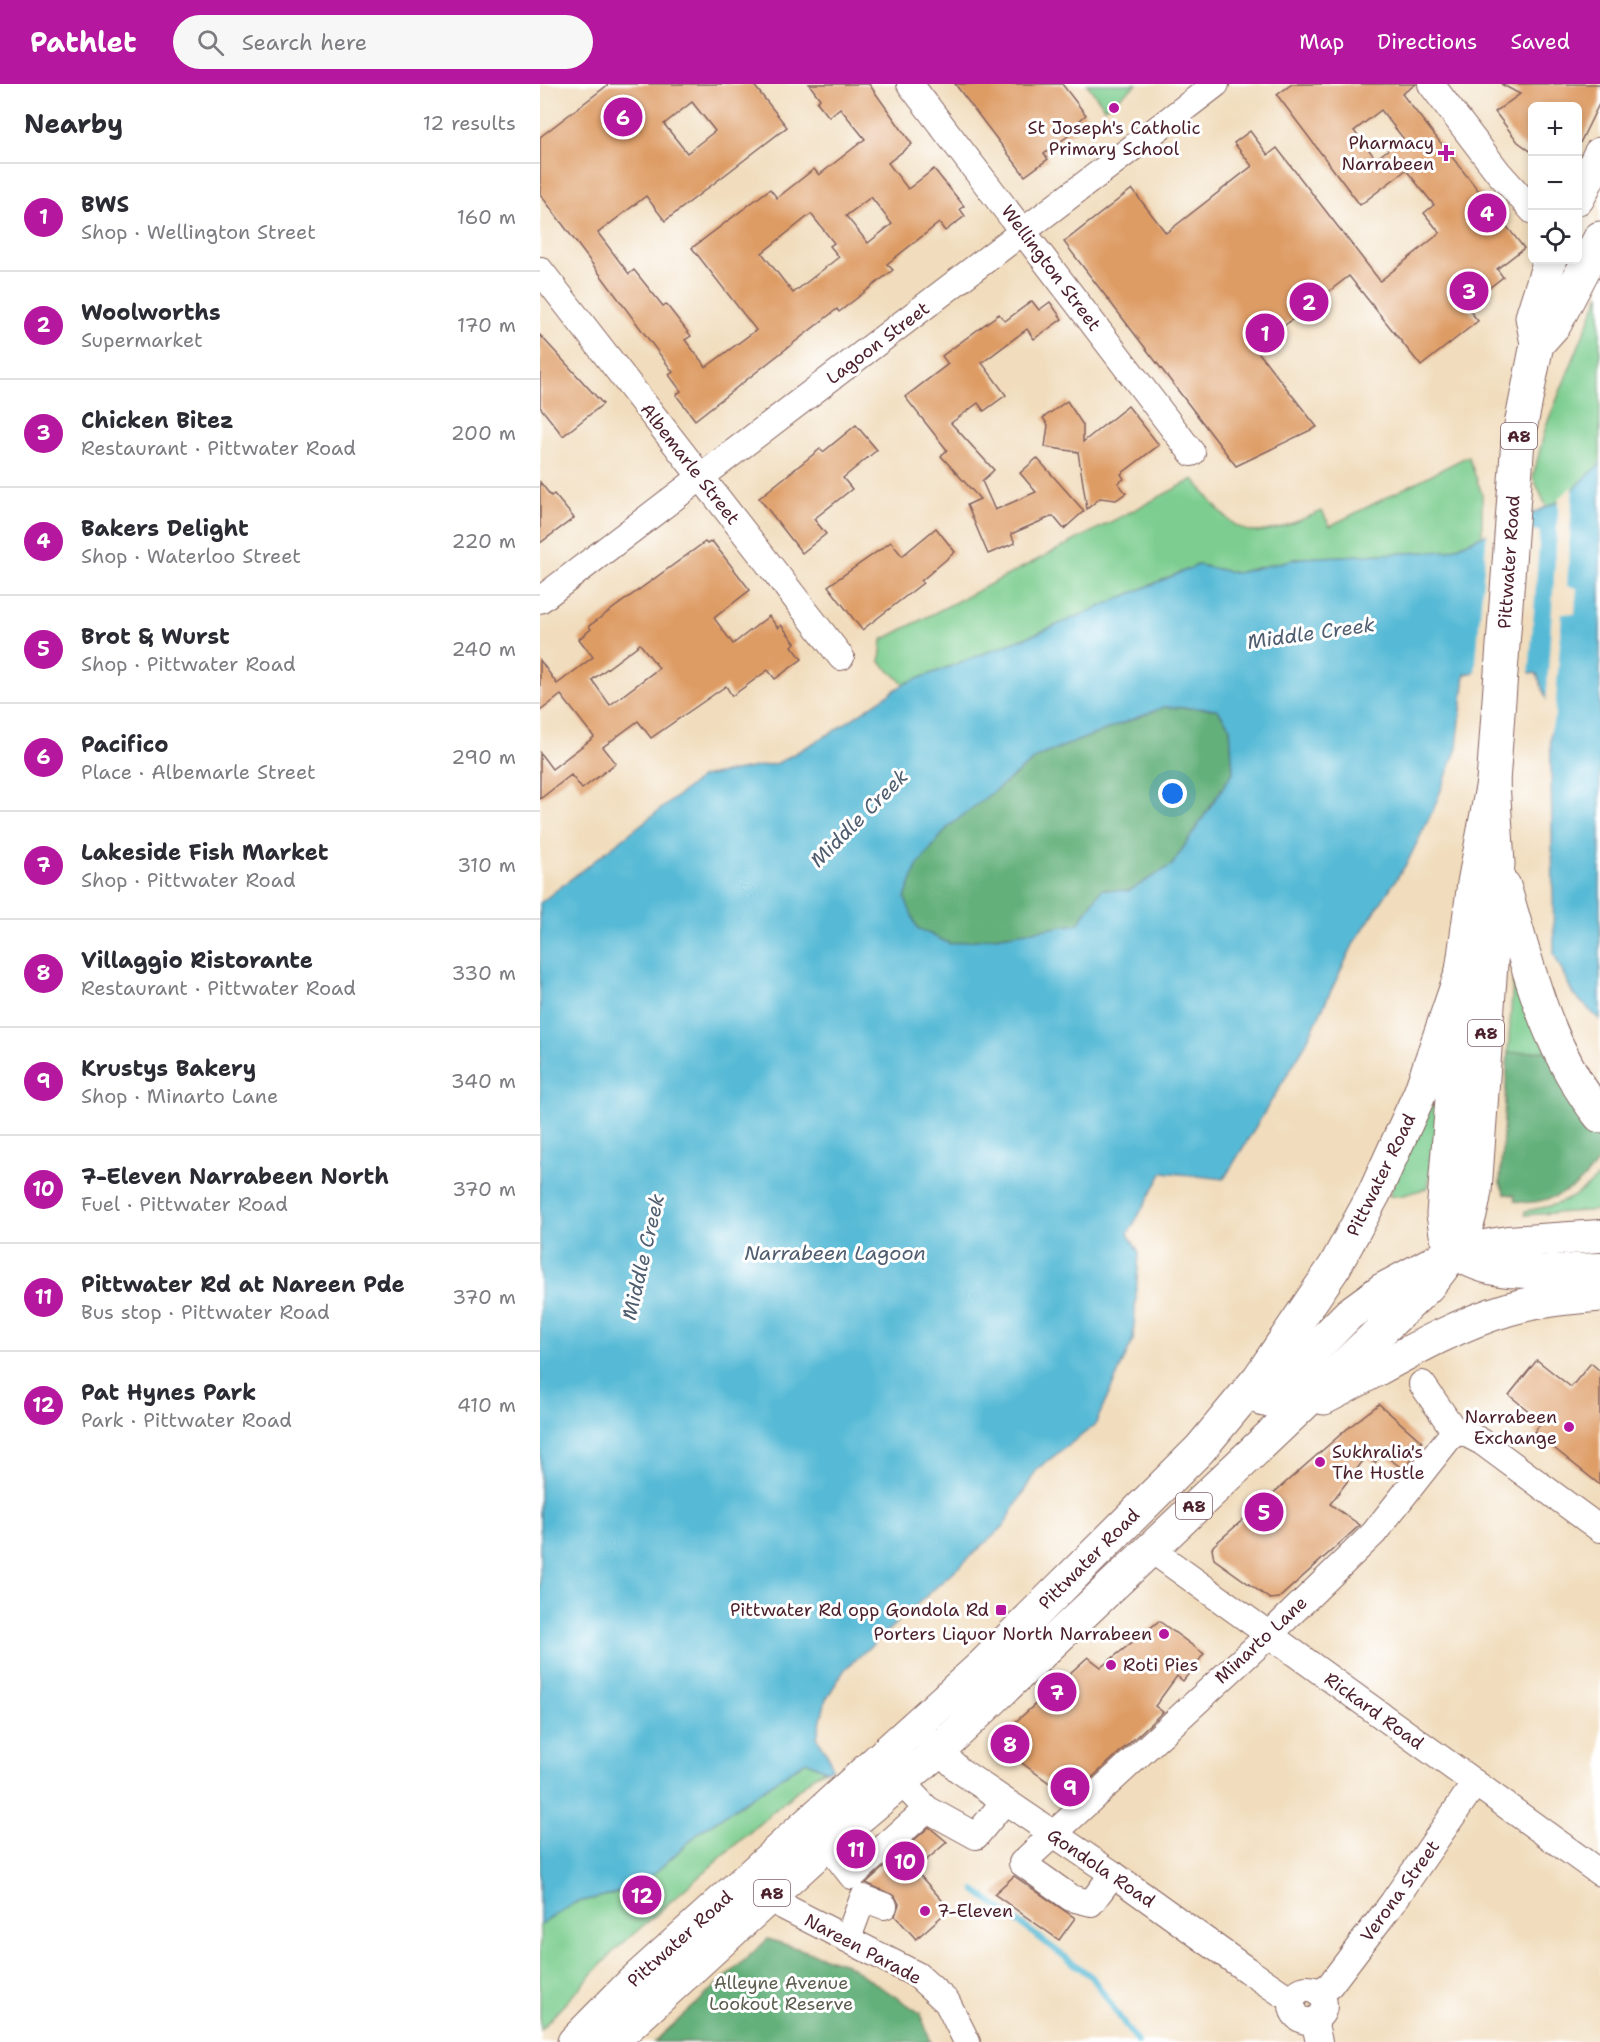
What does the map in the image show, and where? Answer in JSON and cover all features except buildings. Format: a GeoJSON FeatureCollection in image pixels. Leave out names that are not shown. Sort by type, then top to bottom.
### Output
{"type":"FeatureCollection","features":[{"type":"Feature","properties":{"kind":"highway"},"geometry":{"type":"LineString","coordinates":[[1582,190],[1600,154]]}},
{"type":"Feature","properties":{"kind":"highway","name":"Pittwater Road"},"geometry":{"type":"LineString","coordinates":[[1537,344],[1555,324],[1588,253]]}},
{"type":"Feature","properties":{"kind":"highway","name":"Pittwater Road"},"geometry":{"type":"LineString","coordinates":[[1455,1251],[1446,1234],[1443,1200],[1462,971],[1474,883],[1493,782],[1518,440],[1537,344],[1532,317],[1549,264]]}},
{"type":"Feature","properties":{"kind":"highway","name":"Pittwater Road"},"geometry":{"type":"LineString","coordinates":[[611,2042],[827,1844],[939,1750],[1149,1548],[1428,1286],[1455,1251],[1468,1228],[1475,1191],[1498,864],[1493,782]]}},
{"type":"Feature","properties":{"kind":"highway"},"geometry":{"type":"LineString","coordinates":[[1498,864],[1545,1022],[1565,1065],[1600,1116]]}},
{"type":"Feature","properties":{"kind":"highway","name":"Pittwater Road"},"geometry":{"type":"LineString","coordinates":[[574,2042],[640,1975],[983,1665],[1200,1449],[1264,1370],[1300,1320],[1340,1256],[1374,1194],[1412,1112],[1462,971]]}},
{"type":"Feature","properties":{"kind":"highway"},"geometry":{"type":"LineString","coordinates":[[1200,1449],[1248,1416],[1349,1314],[1382,1290],[1455,1251]]}},
{"type":"Feature","properties":{"kind":"highway"},"geometry":{"type":"LineString","coordinates":[[1290,1416],[1466,1325],[1509,1309],[1556,1299],[1600,1295]]}},
{"type":"Feature","properties":{"kind":"main road"},"geometry":{"type":"LineString","coordinates":[[1455,1251],[1519,1241],[1600,1236]]}},
{"type":"Feature","properties":{"kind":"main road"},"geometry":{"type":"LineString","coordinates":[[1455,1251],[1476,1266],[1494,1271],[1600,1269]]}},
{"type":"Feature","properties":{"kind":"street","name":"Wellington Street"},"geometry":{"type":"LineString","coordinates":[[910,84],[1192,453]]}},
{"type":"Feature","properties":{"kind":"street","name":"Lagoon Street"},"geometry":{"type":"LineString","coordinates":[[540,600],[1024,233],[1216,84]]}},
{"type":"Feature","properties":{"kind":"street"},"geometry":{"type":"LineString","coordinates":[[1431,84],[1498,172],[1532,210]]}},
{"type":"Feature","properties":{"kind":"street","name":"Albemarle Street"},"geometry":{"type":"LineString","coordinates":[[540,270],[841,657]]}},
{"type":"Feature","properties":{"kind":"street"},"geometry":{"type":"LineString","coordinates":[[1422,1384],[1456,1433],[1472,1435],[1600,1529]]}},
{"type":"Feature","properties":{"kind":"street","name":"Minarto Lane"},"geometry":{"type":"LineString","coordinates":[[1113,1874],[1091,1903],[1071,1898],[1022,1863],[1269,1635],[1374,1533],[1449,1438],[1456,1433]]}},
{"type":"Feature","properties":{"kind":"street","name":"Rickard Road"},"geometry":{"type":"LineString","coordinates":[[1149,1548],[1600,1873]]}},
{"type":"Feature","properties":{"kind":"street","name":"Gondola Road"},"geometry":{"type":"LineString","coordinates":[[916,1727],[959,1770],[1113,1874],[1247,1970],[1281,1993],[1293,1998]]}},
{"type":"Feature","properties":{"kind":"street"},"geometry":{"type":"LineString","coordinates":[[902,1783],[927,1809],[976,1836],[1004,1802]]}},
{"type":"Feature","properties":{"kind":"street","name":"Verona Street"},"geometry":{"type":"LineString","coordinates":[[1318,1993],[1330,1985],[1393,1902],[1475,1783]]}},
{"type":"Feature","properties":{"kind":"street"},"geometry":{"type":"LineString","coordinates":[[848,1938],[867,1893],[927,1809]]}},
{"type":"Feature","properties":{"kind":"street"},"geometry":{"type":"LineString","coordinates":[[827,1844],[867,1893]]}},
{"type":"Feature","properties":{"kind":"street","name":"Nareen Parade"},"geometry":{"type":"LineString","coordinates":[[767,1898],[898,1963],[933,1987],[958,2019],[967,2042]]}},
{"type":"Feature","properties":{"kind":"street"},"geometry":{"type":"LineString","coordinates":[[1304,1989],[1318,1993],[1324,2007],[1316,2031],[1299,2018],[1292,2009],[1293,1998],[1304,1989]]}},
{"type":"Feature","properties":{"kind":"green space"},"geometry":{"type":"Polygon","coordinates":[[[1087,84],[1137,84],[1105,108],[1087,84]]]}},
{"type":"Feature","properties":{"kind":"green space"},"geometry":{"type":"Polygon","coordinates":[[[1600,294],[1600,464],[1562,500],[1547,508],[1533,477],[1546,426],[1600,294]]]}},
{"type":"Feature","properties":{"kind":"green space"},"geometry":{"type":"Polygon","coordinates":[[[1468,456],[1482,494],[1482,536],[1448,551],[1300,558],[1236,573],[1198,565],[1038,633],[904,684],[880,662],[882,640],[1194,479],[1225,516],[1237,526],[1249,531],[1279,528],[1322,511],[1330,526],[1468,456]]]}},
{"type":"Feature","properties":{"kind":"green space"},"geometry":{"type":"Polygon","coordinates":[[[1164,707],[1217,709],[1230,727],[1233,772],[1172,865],[1129,891],[1102,889],[1078,924],[950,944],[917,928],[904,898],[917,866],[948,827],[1039,756],[1164,707]]]}},
{"type":"Feature","properties":{"kind":"green space"},"geometry":{"type":"Polygon","coordinates":[[[1513,981],[1547,1051],[1508,1053],[1513,981]]]}},
{"type":"Feature","properties":{"kind":"green space"},"geometry":{"type":"Polygon","coordinates":[[[1547,1051],[1600,1131],[1600,1160],[1585,1178],[1568,1191],[1546,1200],[1515,1201],[1514,1195],[1505,1194],[1500,1183],[1508,1053],[1547,1051]]]}},
{"type":"Feature","properties":{"kind":"green space"},"geometry":{"type":"Polygon","coordinates":[[[1446,1056],[1428,1188],[1400,1196],[1389,1196],[1446,1056]]]}},
{"type":"Feature","properties":{"kind":"green space"},"geometry":{"type":"Polygon","coordinates":[[[1600,1175],[1600,1210],[1525,1215],[1525,1211],[1548,1207],[1574,1196],[1600,1175]]]}},
{"type":"Feature","properties":{"kind":"green space"},"geometry":{"type":"Polygon","coordinates":[[[806,1761],[825,1770],[815,1775],[613,1952],[540,2030],[540,1925],[574,1903],[638,1888],[702,1830],[806,1761]]]}},
{"type":"Feature","properties":{"kind":"green space","name":"Alleyne Avenue Lookout Reserve"},"geometry":{"type":"Polygon","coordinates":[[[768,1939],[846,1964],[920,2013],[931,2042],[654,2042],[768,1939]]]}},
{"type":"Feature","properties":{"kind":"water","name":"Narrabeen Lagoon"},"geometry":{"type":"Polygon","coordinates":[[[1600,464],[1600,1020],[1573,994],[1554,954],[1550,709],[1537,674],[1501,667],[1465,674],[1457,748],[1434,808],[1407,863],[1354,943],[1304,1047],[1224,1179],[1163,1172],[1128,1234],[1139,1252],[1133,1340],[1095,1425],[1037,1469],[1003,1527],[845,1669],[826,1699],[817,1737],[830,1759],[832,1769],[825,1770],[806,1761],[702,1830],[638,1888],[574,1903],[540,1925],[540,903],[702,777],[778,763],[831,733],[904,684],[1038,633],[1198,565],[1236,573],[1300,558],[1448,551],[1562,500],[1600,464]],[[1164,707],[1039,756],[948,827],[917,866],[905,898],[917,928],[950,944],[1078,924],[1102,889],[1129,891],[1172,865],[1233,772],[1230,727],[1217,709],[1164,707]]]}},
{"type":"Feature","properties":{"kind":"pier"},"geometry":{"type":"Polygon","coordinates":[[[1573,486],[1567,586],[1577,588],[1575,614],[1562,613],[1555,715],[1548,742],[1546,705],[1559,498],[1573,486]]]}},
{"type":"Feature","properties":{"kind":"pier"},"geometry":{"type":"Polygon","coordinates":[[[1495,527],[1540,531],[1529,675],[1501,670],[1475,675],[1487,531],[1495,527]]]}},
{"type":"Feature","properties":{"kind":"waterway"},"geometry":{"type":"LineString","coordinates":[[975,1890],[1092,1977],[1137,2042]]}},
{"type":"Feature","properties":{"kind":"place","name":"St Joseph's Catholic Primary School"},"geometry":{"type":"Point","coordinates":[1114,108]}},
{"type":"Feature","properties":{"kind":"place","name":"Pacifico"},"geometry":{"type":"Point","coordinates":[623,117]}},
{"type":"Feature","properties":{"kind":"place","name":"Pharmacy Narrabeen"},"geometry":{"type":"Point","coordinates":[1446,153]}},
{"type":"Feature","properties":{"kind":"place","name":"Bakers Delight"},"geometry":{"type":"Point","coordinates":[1487,213]}},
{"type":"Feature","properties":{"kind":"place","name":"Chicken Bitez"},"geometry":{"type":"Point","coordinates":[1469,291]}},
{"type":"Feature","properties":{"kind":"place","name":"Woolworths"},"geometry":{"type":"Point","coordinates":[1309,302]}},
{"type":"Feature","properties":{"kind":"place","name":"BWS"},"geometry":{"type":"Point","coordinates":[1265,333]}},
{"type":"Feature","properties":{"kind":"place","name":"Narrabeen Exchange"},"geometry":{"type":"Point","coordinates":[1569,1427]}},
{"type":"Feature","properties":{"kind":"place","name":"Sukhralia's The Hustle"},"geometry":{"type":"Point","coordinates":[1320,1462]}},
{"type":"Feature","properties":{"kind":"place","name":"Brot & Wurst"},"geometry":{"type":"Point","coordinates":[1264,1512]}},
{"type":"Feature","properties":{"kind":"place","name":"Pittwater Rd opp Gondola Rd"},"geometry":{"type":"Point","coordinates":[1001,1610]}},
{"type":"Feature","properties":{"kind":"place","name":"Porters Liquor North Narrabeen"},"geometry":{"type":"Point","coordinates":[1164,1634]}},
{"type":"Feature","properties":{"kind":"place","name":"Roti Pies"},"geometry":{"type":"Point","coordinates":[1111,1665]}},
{"type":"Feature","properties":{"kind":"place","name":"Lakeside Fish Market"},"geometry":{"type":"Point","coordinates":[1057,1692]}},
{"type":"Feature","properties":{"kind":"place","name":"Villaggio Ristorante"},"geometry":{"type":"Point","coordinates":[1010,1744]}},
{"type":"Feature","properties":{"kind":"place","name":"Krustys Bakery"},"geometry":{"type":"Point","coordinates":[1070,1787]}},
{"type":"Feature","properties":{"kind":"place","name":"Pittwater Rd at Nareen Pde"},"geometry":{"type":"Point","coordinates":[856,1849]}},
{"type":"Feature","properties":{"kind":"place","name":"7-Eleven Narrabeen North"},"geometry":{"type":"Point","coordinates":[905,1861]}},
{"type":"Feature","properties":{"kind":"place","name":"Pat Hynes Park"},"geometry":{"type":"Point","coordinates":[642,1895]}},
{"type":"Feature","properties":{"kind":"place","name":"7-Eleven"},"geometry":{"type":"Point","coordinates":[925,1911]}},
{"type":"Feature","properties":{"kind":"water label","name":"Middle Creek"},"geometry":{"type":"Point","coordinates":[1311,633]}},
{"type":"Feature","properties":{"kind":"water label","name":"Middle Creek"},"geometry":{"type":"Point","coordinates":[859,818]}},
{"type":"Feature","properties":{"kind":"water label","name":"Middle Creek"},"geometry":{"type":"Point","coordinates":[643,1257]}}]}
